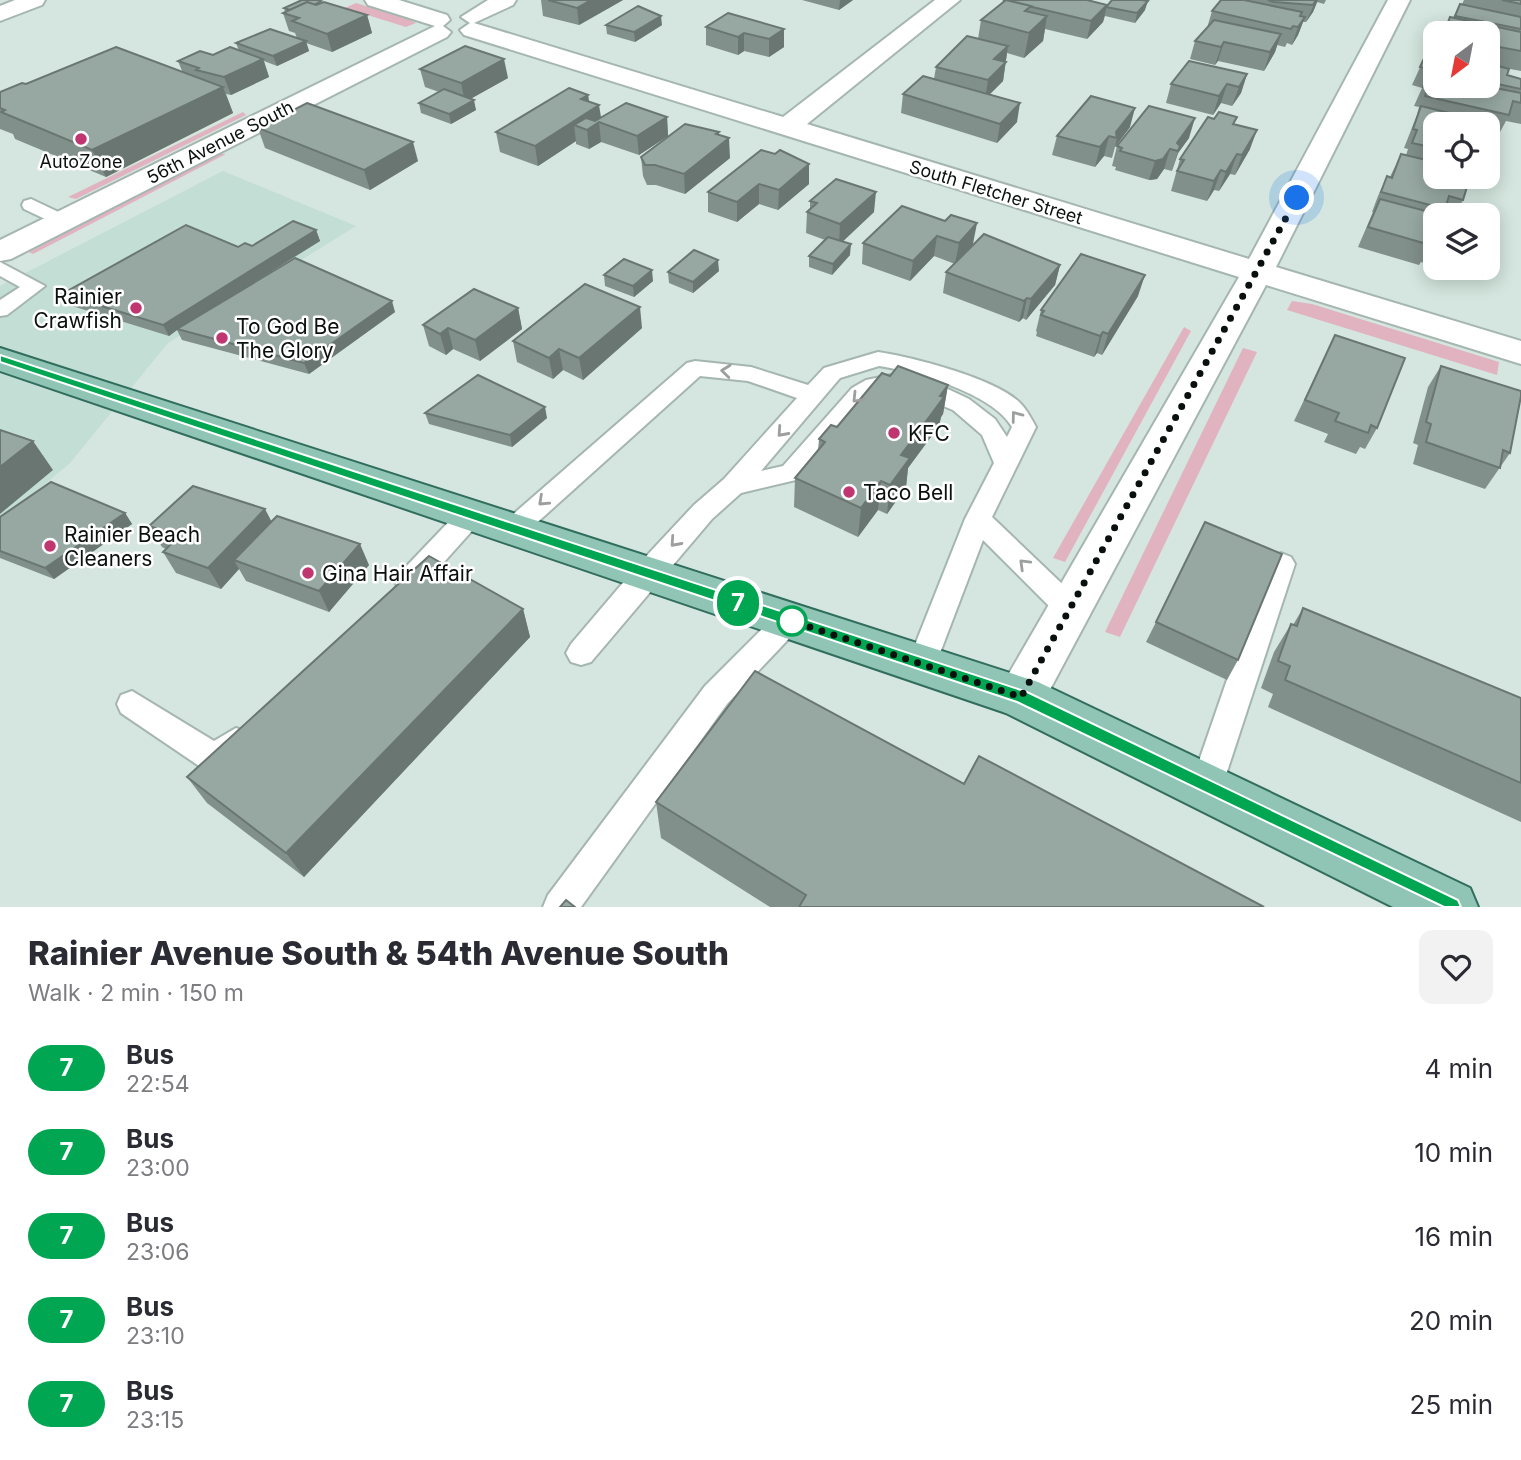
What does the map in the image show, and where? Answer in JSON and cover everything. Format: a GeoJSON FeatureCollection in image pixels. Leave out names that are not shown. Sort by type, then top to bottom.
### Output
{"type":"FeatureCollection","features":[{"type":"Feature","properties":{"kind":"main road"},"geometry":{"type":"LineString","coordinates":[[0,359],[1021,697],[1451,907]]}},
{"type":"Feature","properties":{"kind":"street"},"geometry":{"type":"LineString","coordinates":[[376,0],[439,26],[456,15],[472,23],[505,0]]}},
{"type":"Feature","properties":{"kind":"street"},"geometry":{"type":"LineString","coordinates":[[788,126],[949,0]]}},
{"type":"Feature","properties":{"kind":"street"},"geometry":{"type":"LineString","coordinates":[[1021,697],[1271,248],[1398,0]]}},
{"type":"Feature","properties":{"kind":"street"},"geometry":{"type":"LineString","coordinates":[[0,14],[33,1]]}},
{"type":"Feature","properties":{"kind":"street","name":"South Fletcher Street"},"geometry":{"type":"LineString","coordinates":[[472,23],[1255,273],[1521,353]]}},
{"type":"Feature","properties":{"kind":"street","name":"56th Avenue South"},"geometry":{"type":"LineString","coordinates":[[0,252],[439,26]]}},
{"type":"Feature","properties":{"kind":"lane"},"geometry":{"type":"LineString","coordinates":[[31,205],[62,221]]}},
{"type":"Feature","properties":{"kind":"lane"},"geometry":{"type":"LineString","coordinates":[[0,268],[35,286],[0,310]]}},
{"type":"Feature","properties":{"kind":"lane"},"geometry":{"type":"LineString","coordinates":[[581,653],[648,573],[703,512],[733,486],[815,396],[832,373],[878,359],[905,363],[986,392],[1013,409],[1024,427],[978,519],[922,665]]}},
{"type":"Feature","properties":{"kind":"lane"},"geometry":{"type":"LineString","coordinates":[[512,530],[695,368],[751,374],[815,396]]}},
{"type":"Feature","properties":{"kind":"lane"},"geometry":{"type":"LineString","coordinates":[[733,486],[791,473],[860,393],[871,385],[889,381],[905,382],[952,399],[970,410],[996,436],[1006,463]]}},
{"type":"Feature","properties":{"kind":"lane"},"geometry":{"type":"LineString","coordinates":[[392,600],[470,516]]}},
{"type":"Feature","properties":{"kind":"lane"},"geometry":{"type":"LineString","coordinates":[[978,519],[1070,609]]}},
{"type":"Feature","properties":{"kind":"lane"},"geometry":{"type":"LineString","coordinates":[[1206,787],[1281,564]]}},
{"type":"Feature","properties":{"kind":"lane"},"geometry":{"type":"LineString","coordinates":[[560,907],[716,695],[789,620]]}},
{"type":"Feature","properties":{"kind":"lane"},"geometry":{"type":"LineString","coordinates":[[132,704],[216,760],[255,725]]}},
{"type":"Feature","properties":{"kind":"shaded area"},"geometry":{"type":"Polygon","coordinates":[[[356,3],[416,23],[406,27],[345,8],[356,3]]]}},
{"type":"Feature","properties":{"kind":"shaded area"},"geometry":{"type":"Polygon","coordinates":[[[243,112],[246,115],[76,199],[68,197],[243,112]]]}},
{"type":"Feature","properties":{"kind":"shaded area"},"geometry":{"type":"Polygon","coordinates":[[[217,154],[226,154],[33,254],[29,252],[217,154]]]}},
{"type":"Feature","properties":{"kind":"shaded area"},"geometry":{"type":"Polygon","coordinates":[[[223,171],[356,226],[168,343],[70,463],[0,522],[0,286],[223,171]]]}},
{"type":"Feature","properties":{"kind":"shaded area"},"geometry":{"type":"Polygon","coordinates":[[[1292,301],[1312,304],[1499,362],[1497,375],[1287,310],[1292,301]]]}},
{"type":"Feature","properties":{"kind":"shaded area"},"geometry":{"type":"Polygon","coordinates":[[[1184,327],[1191,331],[1065,562],[1053,558],[1184,327]]]}},
{"type":"Feature","properties":{"kind":"shaded area"},"geometry":{"type":"Polygon","coordinates":[[[1243,348],[1257,352],[1120,637],[1105,632],[1243,348]]]}},
{"type":"Feature","properties":{"kind":"building"},"geometry":{"type":"Polygon","coordinates":[[[302,0],[321,1],[314,5],[307,2],[290,10],[284,8],[302,0]]]}},
{"type":"Feature","properties":{"kind":"building"},"geometry":{"type":"Polygon","coordinates":[[[548,0],[591,0],[577,8],[548,0]]]}},
{"type":"Feature","properties":{"kind":"building"},"geometry":{"type":"Polygon","coordinates":[[[1003,0],[1087,0],[1107,5],[1091,21],[1003,0]]]}},
{"type":"Feature","properties":{"kind":"building"},"geometry":{"type":"Polygon","coordinates":[[[1006,0],[1031,6],[1025,11],[1047,16],[1029,33],[981,20],[1006,0]]]}},
{"type":"Feature","properties":{"kind":"building"},"geometry":{"type":"Polygon","coordinates":[[[1112,0],[1148,1],[1137,13],[1106,7],[1112,0]]]}},
{"type":"Feature","properties":{"kind":"building"},"geometry":{"type":"Polygon","coordinates":[[[1221,0],[1244,0],[1302,12],[1300,16],[1305,17],[1298,27],[1293,26],[1291,29],[1212,11],[1221,0]]]}},
{"type":"Feature","properties":{"kind":"building"},"geometry":{"type":"Polygon","coordinates":[[[1268,0],[1316,0],[1313,5],[1268,0]]]}},
{"type":"Feature","properties":{"kind":"building"},"geometry":{"type":"Polygon","coordinates":[[[1502,0],[1521,0],[1521,4],[1502,0]]]}},
{"type":"Feature","properties":{"kind":"building"},"geometry":{"type":"Polygon","coordinates":[[[307,2],[316,5],[324,2],[367,15],[327,34],[292,21],[299,18],[283,13],[307,2]]]}},
{"type":"Feature","properties":{"kind":"building"},"geometry":{"type":"Polygon","coordinates":[[[1460,4],[1521,17],[1521,29],[1500,25],[1500,21],[1480,21],[1455,16],[1460,4]]]}},
{"type":"Feature","properties":{"kind":"building"},"geometry":{"type":"Polygon","coordinates":[[[638,6],[661,16],[634,32],[606,25],[638,6]]]}},
{"type":"Feature","properties":{"kind":"building"},"geometry":{"type":"Polygon","coordinates":[[[728,13],[784,29],[769,39],[744,33],[738,37],[706,27],[728,13]]]}},
{"type":"Feature","properties":{"kind":"building"},"geometry":{"type":"Polygon","coordinates":[[[1450,17],[1469,21],[1448,21],[1450,17]]]}},
{"type":"Feature","properties":{"kind":"building"},"geometry":{"type":"Polygon","coordinates":[[[1214,20],[1281,34],[1270,52],[1224,42],[1221,47],[1195,41],[1214,20]]]}},
{"type":"Feature","properties":{"kind":"building"},"geometry":{"type":"Polygon","coordinates":[[[1500,28],[1521,32],[1521,51],[1500,47],[1500,28]]]}},
{"type":"Feature","properties":{"kind":"building"},"geometry":{"type":"Polygon","coordinates":[[[270,29],[306,41],[273,56],[236,43],[270,29]]]}},
{"type":"Feature","properties":{"kind":"building"},"geometry":{"type":"Polygon","coordinates":[[[967,36],[1008,46],[994,59],[1006,62],[988,80],[936,67],[967,36]]]}},
{"type":"Feature","properties":{"kind":"building"},"geometry":{"type":"Polygon","coordinates":[[[465,46],[504,59],[461,83],[420,69],[465,46]]]}},
{"type":"Feature","properties":{"kind":"building"},"geometry":{"type":"Polygon","coordinates":[[[116,47],[223,87],[92,150],[1,112],[5,110],[0,108],[0,92],[116,47]]]}},
{"type":"Feature","properties":{"kind":"building"},"geometry":{"type":"Polygon","coordinates":[[[230,47],[263,59],[224,77],[196,70],[199,68],[178,61],[200,51],[213,55],[230,47]]]}},
{"type":"Feature","properties":{"kind":"building"},"geometry":{"type":"Polygon","coordinates":[[[1189,61],[1247,74],[1239,87],[1227,84],[1219,96],[1171,84],[1189,61]]]}},
{"type":"Feature","properties":{"kind":"building"},"geometry":{"type":"Polygon","coordinates":[[[1500,66],[1509,69],[1507,75],[1521,79],[1521,89],[1500,85],[1500,66]]]}},
{"type":"Feature","properties":{"kind":"building"},"geometry":{"type":"Polygon","coordinates":[[[923,76],[1020,103],[1000,124],[903,94],[923,76]]]}},
{"type":"Feature","properties":{"kind":"building"},"geometry":{"type":"Polygon","coordinates":[[[569,88],[588,95],[581,99],[599,105],[535,146],[496,132],[569,88]]]}},
{"type":"Feature","properties":{"kind":"building"},"geometry":{"type":"Polygon","coordinates":[[[444,89],[474,100],[449,114],[419,103],[444,89]]]}},
{"type":"Feature","properties":{"kind":"building"},"geometry":{"type":"Polygon","coordinates":[[[1500,89],[1521,93],[1521,103],[1513,101],[1509,115],[1434,98],[1500,98],[1500,89]]]}},
{"type":"Feature","properties":{"kind":"building"},"geometry":{"type":"Polygon","coordinates":[[[1091,96],[1135,108],[1116,132],[1117,138],[1109,136],[1100,147],[1057,136],[1091,96]]]}},
{"type":"Feature","properties":{"kind":"building"},"geometry":{"type":"Polygon","coordinates":[[[307,103],[413,142],[364,170],[258,128],[307,103]]]}},
{"type":"Feature","properties":{"kind":"building"},"geometry":{"type":"Polygon","coordinates":[[[626,103],[667,117],[637,136],[599,122],[587,130],[574,125],[586,118],[595,121],[626,103]]]}},
{"type":"Feature","properties":{"kind":"building"},"geometry":{"type":"Polygon","coordinates":[[[1149,106],[1195,118],[1177,143],[1180,146],[1178,151],[1170,149],[1163,159],[1155,161],[1120,151],[1122,148],[1117,146],[1149,106]]]}},
{"type":"Feature","properties":{"kind":"building"},"geometry":{"type":"Polygon","coordinates":[[[1421,106],[1445,112],[1423,112],[1423,145],[1412,143],[1417,130],[1413,129],[1421,106]]]}},
{"type":"Feature","properties":{"kind":"building"},"geometry":{"type":"Polygon","coordinates":[[[1219,112],[1237,117],[1233,124],[1257,130],[1242,155],[1237,154],[1226,172],[1221,170],[1214,181],[1177,171],[1184,160],[1180,159],[1208,117],[1214,119],[1219,112]]]}},
{"type":"Feature","properties":{"kind":"building"},"geometry":{"type":"Polygon","coordinates":[[[685,124],[719,132],[716,134],[729,138],[684,174],[655,165],[645,165],[641,157],[685,124]]]}},
{"type":"Feature","properties":{"kind":"building"},"geometry":{"type":"Polygon","coordinates":[[[761,150],[775,154],[780,150],[809,164],[779,190],[759,184],[737,202],[708,192],[761,150]]]}},
{"type":"Feature","properties":{"kind":"building"},"geometry":{"type":"Polygon","coordinates":[[[1401,154],[1423,159],[1423,189],[1466,189],[1463,200],[1449,196],[1447,203],[1423,203],[1381,192],[1387,176],[1392,178],[1401,154]]]}},
{"type":"Feature","properties":{"kind":"building"},"geometry":{"type":"Polygon","coordinates":[[[836,179],[876,192],[840,224],[807,212],[817,203],[810,201],[836,179]]]}},
{"type":"Feature","properties":{"kind":"building"},"geometry":{"type":"Polygon","coordinates":[[[1380,199],[1423,210],[1423,243],[1368,227],[1380,199]]]}},
{"type":"Feature","properties":{"kind":"building"},"geometry":{"type":"Polygon","coordinates":[[[902,206],[945,221],[951,215],[977,223],[959,243],[937,236],[913,261],[863,243],[902,206]]]}},
{"type":"Feature","properties":{"kind":"building"},"geometry":{"type":"Polygon","coordinates":[[[293,221],[316,230],[163,325],[62,294],[186,225],[238,247],[245,243],[252,246],[293,221]]]}},
{"type":"Feature","properties":{"kind":"building"},"geometry":{"type":"Polygon","coordinates":[[[984,234],[1060,265],[1031,299],[1024,301],[946,272],[984,234]]]}},
{"type":"Feature","properties":{"kind":"building"},"geometry":{"type":"Polygon","coordinates":[[[828,237],[851,244],[833,264],[809,256],[828,237]]]}},
{"type":"Feature","properties":{"kind":"building"},"geometry":{"type":"Polygon","coordinates":[[[694,250],[718,260],[693,282],[668,272],[694,250]]]}},
{"type":"Feature","properties":{"kind":"building"},"geometry":{"type":"Polygon","coordinates":[[[1081,254],[1145,275],[1108,334],[1103,332],[1100,336],[1041,315],[1044,311],[1041,310],[1081,254]]]}},
{"type":"Feature","properties":{"kind":"building"},"geometry":{"type":"Polygon","coordinates":[[[295,258],[392,301],[304,363],[177,329],[295,258]]]}},
{"type":"Feature","properties":{"kind":"building"},"geometry":{"type":"Polygon","coordinates":[[[624,259],[652,270],[633,286],[604,275],[624,259]]]}},
{"type":"Feature","properties":{"kind":"building"},"geometry":{"type":"Polygon","coordinates":[[[585,284],[640,307],[579,358],[559,349],[549,358],[513,341],[585,284]]]}},
{"type":"Feature","properties":{"kind":"building"},"geometry":{"type":"Polygon","coordinates":[[[474,289],[518,308],[475,340],[448,328],[440,334],[423,325],[474,289]]]}},
{"type":"Feature","properties":{"kind":"building"},"geometry":{"type":"Polygon","coordinates":[[[1335,335],[1405,358],[1377,428],[1371,425],[1368,433],[1335,421],[1339,413],[1305,400],[1335,335]]]}},
{"type":"Feature","properties":{"kind":"building"},"geometry":{"type":"Polygon","coordinates":[[[898,366],[948,385],[940,396],[944,397],[901,455],[910,458],[890,485],[881,481],[861,508],[795,478],[825,442],[819,439],[831,425],[837,427],[882,373],[890,376],[898,366]]]}},
{"type":"Feature","properties":{"kind":"building"},"geometry":{"type":"Polygon","coordinates":[[[1441,366],[1521,391],[1510,453],[1503,450],[1500,468],[1426,442],[1431,424],[1426,422],[1441,366]]]}},
{"type":"Feature","properties":{"kind":"building"},"geometry":{"type":"Polygon","coordinates":[[[478,375],[545,407],[510,435],[425,413],[478,375]]]}},
{"type":"Feature","properties":{"kind":"building"},"geometry":{"type":"Polygon","coordinates":[[[0,430],[33,441],[0,467],[0,430]]]}},
{"type":"Feature","properties":{"kind":"building","name":"Rainier Beach Cleaners"},"geometry":{"type":"Polygon","coordinates":[[[51,482],[125,513],[45,568],[0,551],[0,517],[51,482]]]}},
{"type":"Feature","properties":{"kind":"building"},"geometry":{"type":"Polygon","coordinates":[[[193,486],[265,509],[208,568],[163,552],[179,536],[149,526],[193,486]]]}},
{"type":"Feature","properties":{"kind":"building"},"geometry":{"type":"Polygon","coordinates":[[[277,516],[360,544],[319,591],[234,560],[277,516]]]}},
{"type":"Feature","properties":{"kind":"building"},"geometry":{"type":"Polygon","coordinates":[[[1205,522],[1282,554],[1238,660],[1156,622],[1205,522]]]}},
{"type":"Feature","properties":{"kind":"building"},"geometry":{"type":"Polygon","coordinates":[[[429,556],[523,609],[286,853],[187,777],[429,556]]]}},
{"type":"Feature","properties":{"kind":"building"},"geometry":{"type":"Polygon","coordinates":[[[1303,608],[1521,698],[1521,783],[1285,680],[1290,666],[1278,661],[1291,624],[1297,626],[1303,608]]]}},
{"type":"Feature","properties":{"kind":"building"},"geometry":{"type":"Polygon","coordinates":[[[755,671],[964,784],[979,756],[1264,907],[799,907],[806,895],[656,802],[755,671]]]}},
{"type":"Feature","properties":{"kind":"building"},"geometry":{"type":"Polygon","coordinates":[[[566,900],[575,907],[560,907],[566,900]]]}},
{"type":"Feature","properties":{"kind":"bus line","name":"7"},"geometry":{"type":"LineString","coordinates":[[0,359],[1021,697],[1451,907]]}},
{"type":"Feature","properties":{"kind":"place","name":"AutoZone"},"geometry":{"type":"Point","coordinates":[81,139]}},
{"type":"Feature","properties":{"kind":"place","name":"Rainier Crawfish"},"geometry":{"type":"Point","coordinates":[136,308]}},
{"type":"Feature","properties":{"kind":"place","name":"To God Be The Glory"},"geometry":{"type":"Point","coordinates":[222,338]}},
{"type":"Feature","properties":{"kind":"place","name":"KFC"},"geometry":{"type":"Point","coordinates":[894,433]}},
{"type":"Feature","properties":{"kind":"place","name":"Taco Bell"},"geometry":{"type":"Point","coordinates":[849,492]}},
{"type":"Feature","properties":{"kind":"place","name":"Rainier Beach Cleaners"},"geometry":{"type":"Point","coordinates":[50,546]}},
{"type":"Feature","properties":{"kind":"place","name":"Gina Hair Affair"},"geometry":{"type":"Point","coordinates":[308,573]}},
{"type":"Feature","properties":{"kind":"route"},"geometry":{"type":"LineString","coordinates":[[792,621],[789,620],[1021,697],[1297,198]]}}]}
